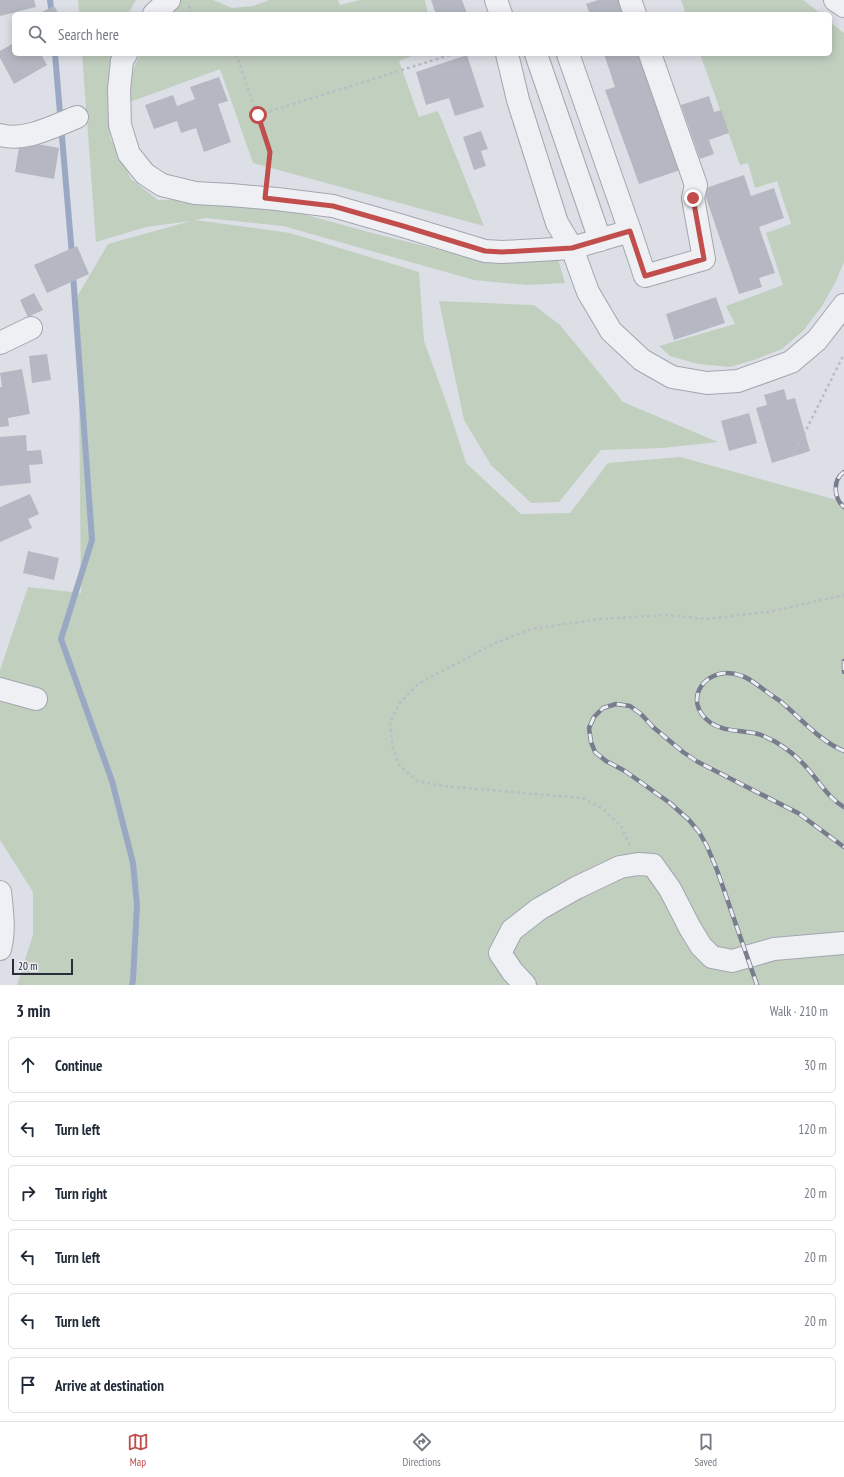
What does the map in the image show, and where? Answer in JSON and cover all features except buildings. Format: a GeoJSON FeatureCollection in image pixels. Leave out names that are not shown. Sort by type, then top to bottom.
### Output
{"type":"FeatureCollection","features":[{"type":"Feature","properties":{"kind":"street"},"geometry":{"type":"LineString","coordinates":[[156,12],[169,0]]}},
{"type":"Feature","properties":{"kind":"street"},"geometry":{"type":"LineString","coordinates":[[630,0],[634,12]]}},
{"type":"Feature","properties":{"kind":"street"},"geometry":{"type":"LineString","coordinates":[[835,0],[844,6]]}},
{"type":"Feature","properties":{"kind":"street"},"geometry":{"type":"LineString","coordinates":[[125,56],[122,62],[119,89],[120,125],[129,154],[145,174],[162,185],[195,194],[232,194],[333,206],[485,251],[502,252],[572,248],[630,231]]}},
{"type":"Feature","properties":{"kind":"street"},"geometry":{"type":"LineString","coordinates":[[507,56],[518,100],[557,223],[572,248],[588,292],[611,331],[642,360],[672,377],[707,383],[738,381],[791,362],[817,340],[844,305]]}},
{"type":"Feature","properties":{"kind":"street"},"geometry":{"type":"LineString","coordinates":[[537,56],[600,240]]}},
{"type":"Feature","properties":{"kind":"street"},"geometry":{"type":"LineString","coordinates":[[569,56],[645,276],[704,259],[693,198],[696,185],[651,56]]}},
{"type":"Feature","properties":{"kind":"street"},"geometry":{"type":"LineString","coordinates":[[0,135],[8,137],[33,134],[77,118]]}},
{"type":"Feature","properties":{"kind":"street"},"geometry":{"type":"LineString","coordinates":[[0,343],[31,328]]}},
{"type":"Feature","properties":{"kind":"street"},"geometry":{"type":"LineString","coordinates":[[0,689],[36,699]]}},
{"type":"Feature","properties":{"kind":"street"},"geometry":{"type":"LineString","coordinates":[[525,985],[512,971],[500,953],[512,930],[538,909],[576,888],[620,867],[638,864],[653,865],[670,889],[701,946],[712,957],[732,961],[774,950],[844,942]]}},
{"type":"Feature","properties":{"kind":"street"},"geometry":{"type":"LineString","coordinates":[[0,892],[3,918],[2,942],[0,949]]}},
{"type":"Feature","properties":{"kind":"path"},"geometry":{"type":"LineString","coordinates":[[237,56],[270,152],[265,198]]}},
{"type":"Feature","properties":{"kind":"path"},"geometry":{"type":"LineString","coordinates":[[258,115],[448,56]]}},
{"type":"Feature","properties":{"kind":"path"},"geometry":{"type":"LineString","coordinates":[[793,456],[844,354]]}},
{"type":"Feature","properties":{"kind":"path"},"geometry":{"type":"LineString","coordinates":[[638,864],[621,826],[602,809],[582,798],[443,786],[417,781],[400,766],[393,749],[390,722],[398,704],[418,684],[493,644],[531,629],[599,619],[668,615],[705,619],[768,612],[844,595]]}},
{"type":"Feature","properties":{"kind":"green space"},"geometry":{"type":"Polygon","coordinates":[[[78,0],[136,0],[129,12],[79,12],[78,0]]]}},
{"type":"Feature","properties":{"kind":"green space"},"geometry":{"type":"Polygon","coordinates":[[[181,0],[213,0],[232,8],[253,6],[269,0],[338,0],[340,5],[360,0],[425,0],[428,12],[167,12],[181,0]]]}},
{"type":"Feature","properties":{"kind":"green space"},"geometry":{"type":"Polygon","coordinates":[[[681,0],[803,0],[818,12],[685,12],[681,0]]]}},
{"type":"Feature","properties":{"kind":"green space"},"geometry":{"type":"Polygon","coordinates":[[[832,24],[844,33],[844,262],[836,281],[822,306],[804,330],[782,349],[754,360],[730,367],[698,364],[670,356],[659,346],[735,324],[726,306],[783,285],[766,233],[791,224],[777,181],[755,188],[748,163],[740,165],[701,56],[832,56],[832,24]]]}},
{"type":"Feature","properties":{"kind":"green space"},"geometry":{"type":"Polygon","coordinates":[[[82,56],[116,56],[108,91],[110,137],[131,179],[158,200],[214,199],[281,208],[461,255],[501,262],[558,259],[565,283],[527,285],[474,280],[283,226],[206,218],[195,220],[290,233],[419,272],[424,341],[448,407],[466,463],[521,514],[570,513],[608,463],[680,457],[844,502],[844,985],[17,985],[33,935],[33,892],[0,840],[0,670],[28,587],[81,593],[78,295],[108,244],[191,221],[146,227],[96,242],[82,56]]]}},
{"type":"Feature","properties":{"kind":"green space"},"geometry":{"type":"Polygon","coordinates":[[[139,56],[413,56],[399,61],[419,117],[438,111],[484,226],[253,163],[220,69],[130,102],[130,77],[139,56]]]}},
{"type":"Feature","properties":{"kind":"green space"},"geometry":{"type":"Polygon","coordinates":[[[439,301],[534,305],[560,325],[623,402],[718,442],[663,448],[601,450],[559,502],[531,503],[491,465],[464,420],[439,301]]]}},
{"type":"Feature","properties":{"kind":"waterway"},"geometry":{"type":"LineString","coordinates":[[50,0],[52,12]]}},
{"type":"Feature","properties":{"kind":"waterway"},"geometry":{"type":"LineString","coordinates":[[55,56],[72,255]]}},
{"type":"Feature","properties":{"kind":"waterway"},"geometry":{"type":"LineString","coordinates":[[73,274],[92,540],[61,639],[112,781],[133,863],[137,905],[132,985]]}},
{"type":"Feature","properties":{"kind":"railway"},"geometry":{"type":"LineString","coordinates":[[844,472],[840,475],[836,484],[836,495],[844,507]]}},
{"type":"Feature","properties":{"kind":"railway"},"geometry":{"type":"LineString","coordinates":[[844,661],[844,672]]}},
{"type":"Feature","properties":{"kind":"railway"},"geometry":{"type":"LineString","coordinates":[[844,751],[826,741],[780,701],[745,677],[729,673],[718,674],[708,679],[701,686],[697,704],[702,714],[711,723],[722,728],[760,735],[774,741],[800,760],[828,794],[844,807]]}},
{"type":"Feature","properties":{"kind":"railway"},"geometry":{"type":"LineString","coordinates":[[757,985],[717,870],[707,846],[699,832],[689,820],[670,803],[625,771],[606,761],[595,752],[591,742],[589,728],[594,717],[603,708],[616,704],[630,706],[683,752],[698,762],[798,813],[844,847]]}},
{"type":"Feature","properties":{"kind":"route"},"geometry":{"type":"LineString","coordinates":[[258,115],[270,152],[265,198],[333,206],[485,251],[502,252],[572,248],[630,231],[645,276],[704,259],[693,198]]}}]}
